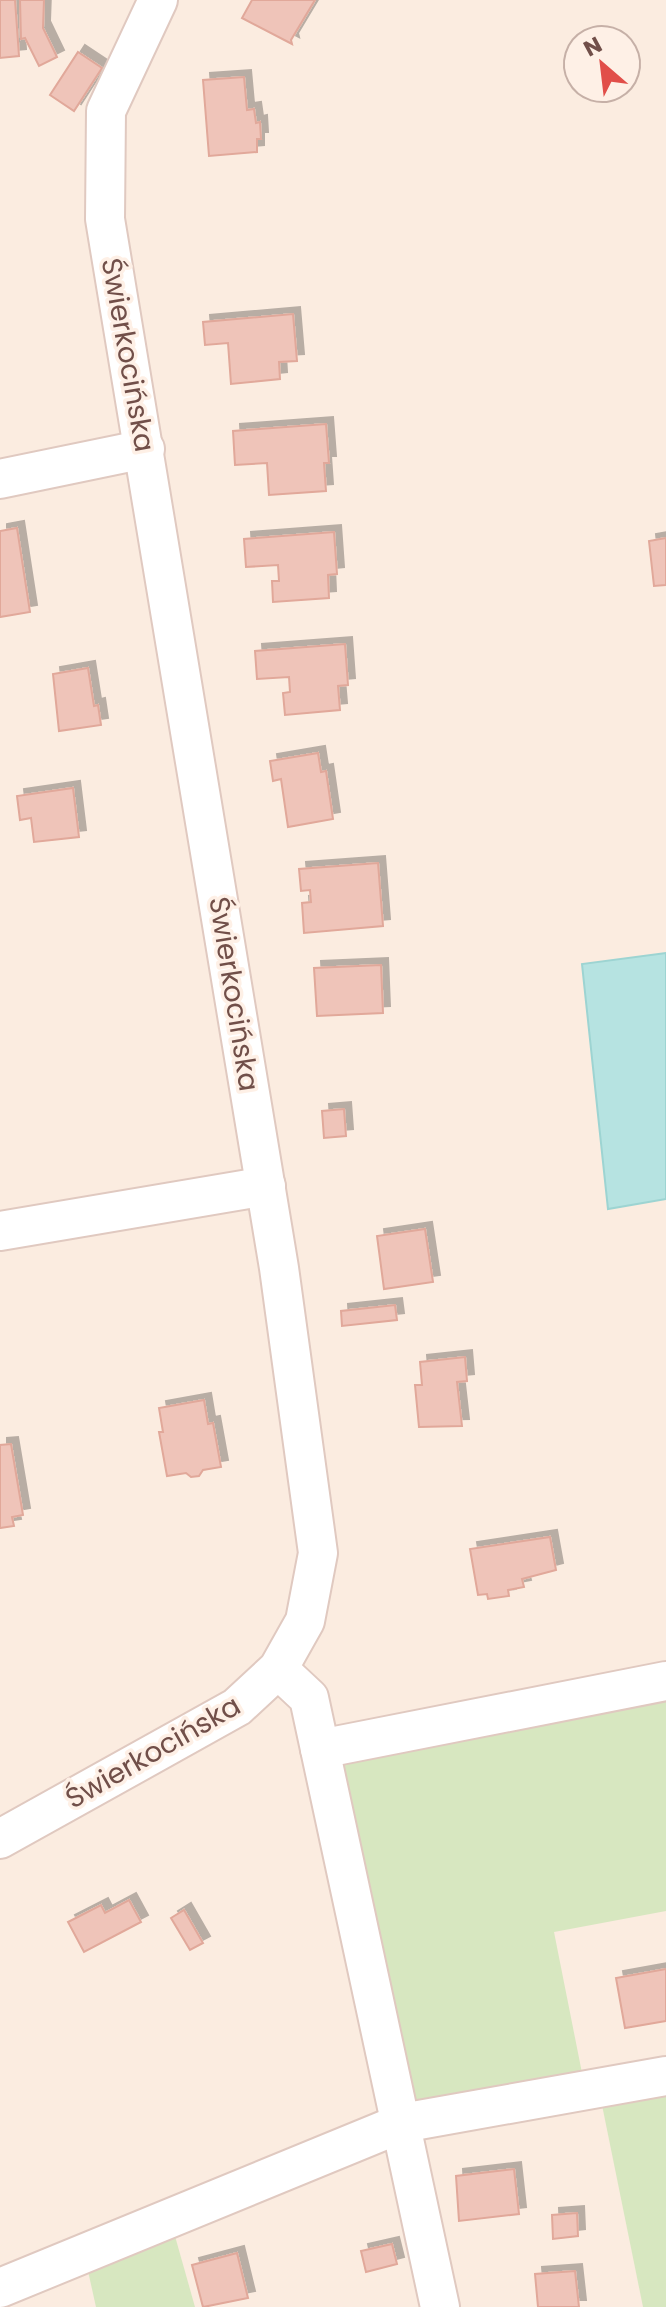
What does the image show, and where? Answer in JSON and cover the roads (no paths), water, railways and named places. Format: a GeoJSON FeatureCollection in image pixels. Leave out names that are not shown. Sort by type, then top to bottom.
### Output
{"type":"FeatureCollection","features":[{"type":"Feature","properties":{"kind":"street","name":"Świerkocińska"},"geometry":{"type":"LineString","coordinates":[[0,1839],[237,1707],[278,1669],[305,1621],[318,1553],[266,1186],[105,219],[106,111],[158,0]]}},
{"type":"Feature","properties":{"kind":"street"},"geometry":{"type":"LineString","coordinates":[[0,479],[145,449]]}},
{"type":"Feature","properties":{"kind":"street"},"geometry":{"type":"LineString","coordinates":[[0,1231],[266,1186]]}},
{"type":"Feature","properties":{"kind":"street"},"geometry":{"type":"LineString","coordinates":[[278,1669],[309,1698],[440,2307]]}},
{"type":"Feature","properties":{"kind":"street"},"geometry":{"type":"LineString","coordinates":[[320,1749],[666,1681]]}},
{"type":"Feature","properties":{"kind":"street"},"geometry":{"type":"LineString","coordinates":[[0,2288],[402,2123],[666,2076]]}},
{"type":"Feature","properties":{"kind":"water"},"geometry":{"type":"Polygon","coordinates":[[[666,953],[666,1199],[608,1209],[582,964],[666,953]]]}}]}
